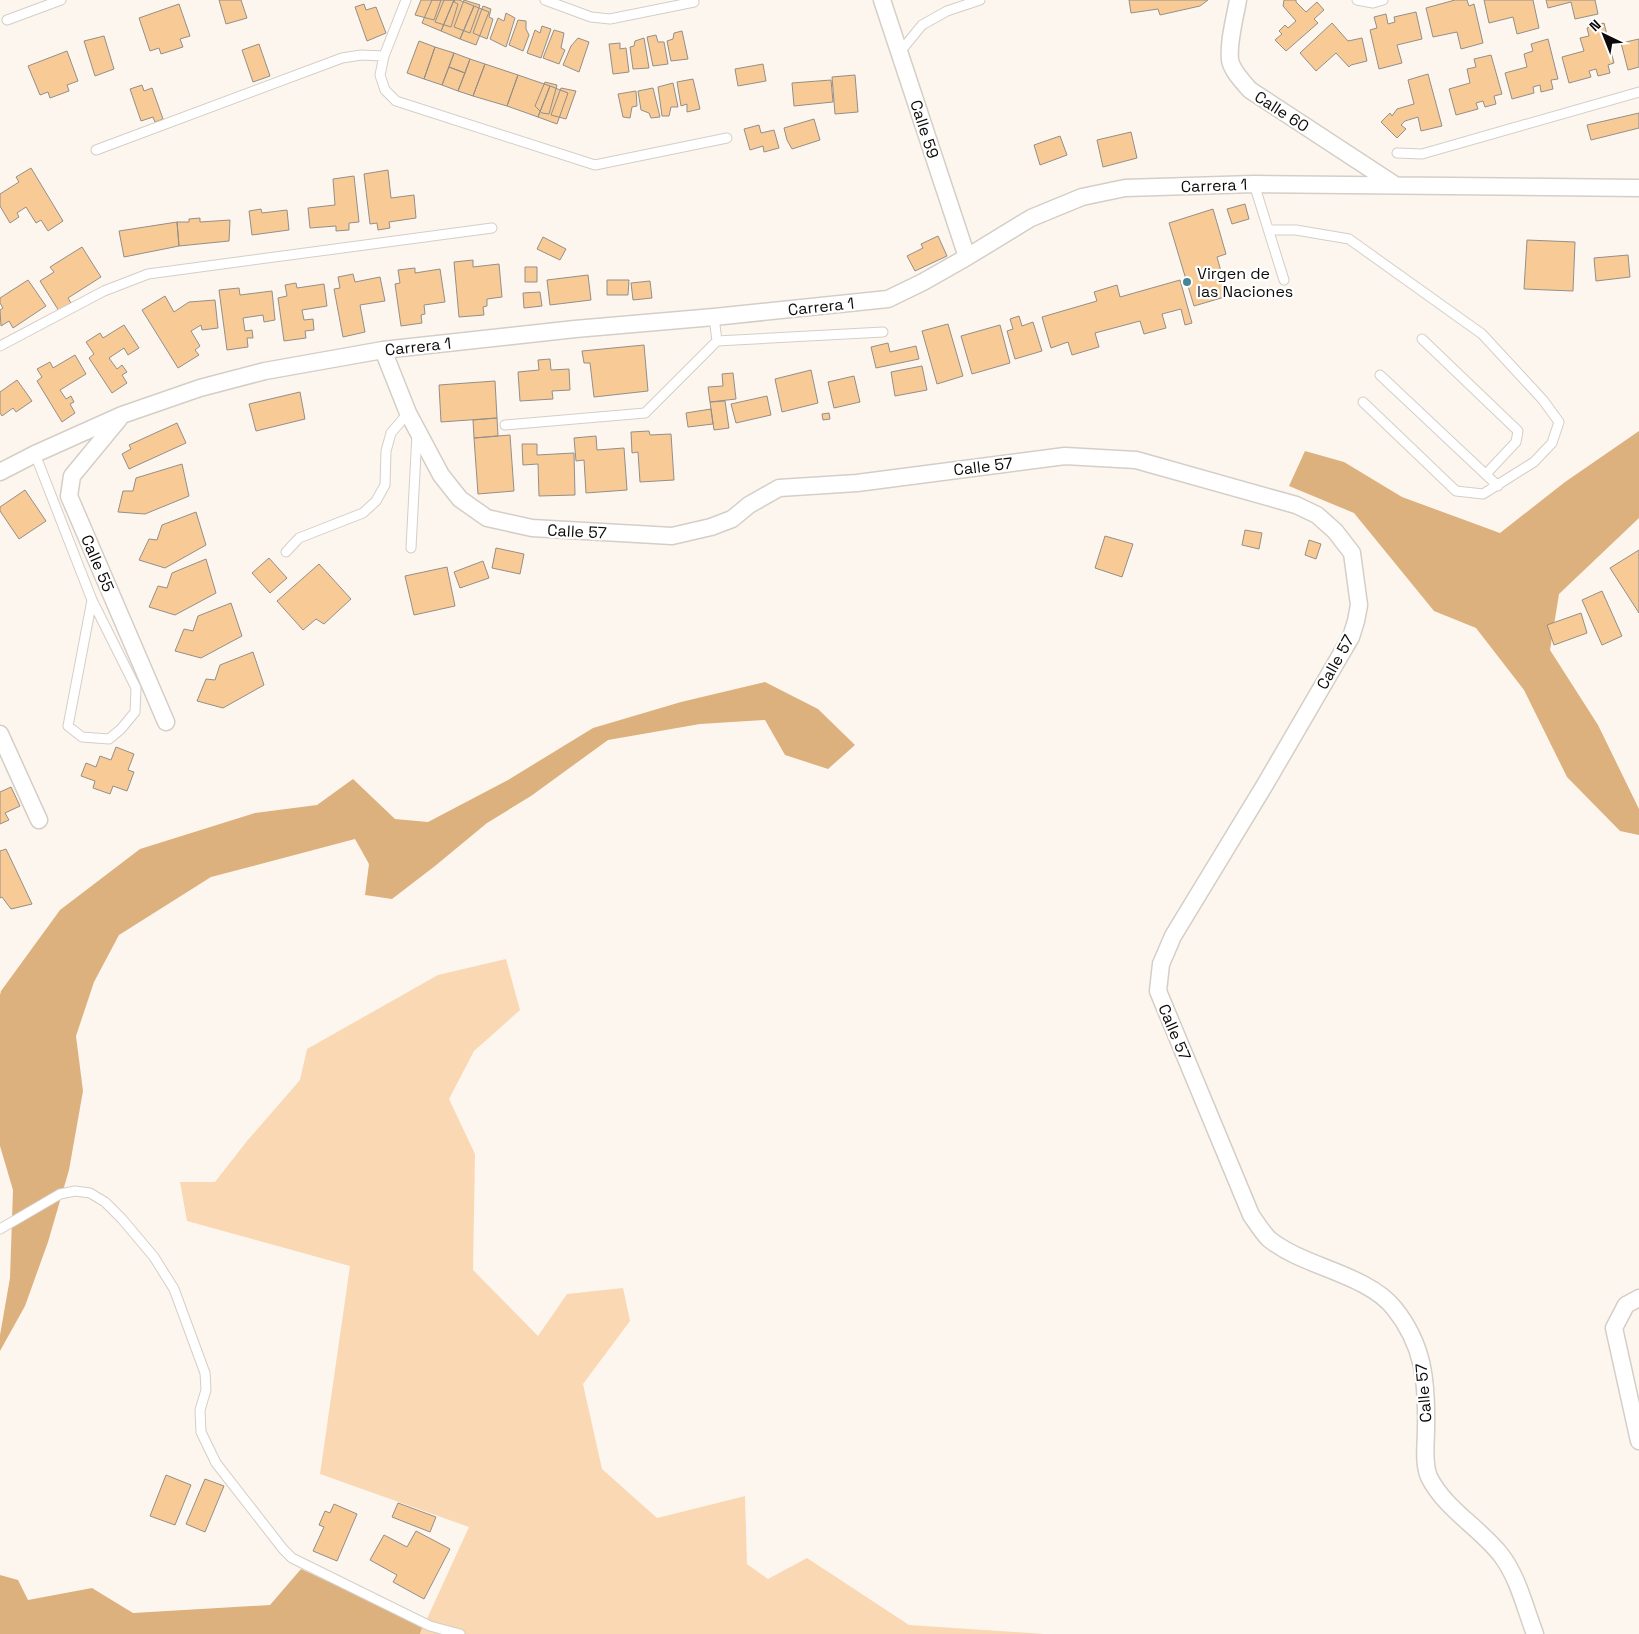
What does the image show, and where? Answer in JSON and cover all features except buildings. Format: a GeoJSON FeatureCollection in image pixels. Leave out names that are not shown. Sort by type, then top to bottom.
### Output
{"type":"FeatureCollection","features":[{"type":"Feature","properties":{"kind":"street","name":"Calle 59"},"geometry":{"type":"LineString","coordinates":[[882,0],[967,258]]}},
{"type":"Feature","properties":{"kind":"street","name":"Calle 60"},"geometry":{"type":"LineString","coordinates":[[1238,0],[1230,62],[1238,76],[1250,90],[1395,186]]}},
{"type":"Feature","properties":{"kind":"street","name":"Carrera 1"},"geometry":{"type":"LineString","coordinates":[[0,472],[122,415],[200,388],[246,376],[383,350],[576,329],[888,299],[967,258],[1031,218],[1082,197],[1125,188],[1254,184],[1639,188]]}},
{"type":"Feature","properties":{"kind":"street","name":"Calle 57"},"geometry":{"type":"LineString","coordinates":[[383,350],[408,413],[441,475],[460,499],[488,518],[532,528],[672,536],[711,528],[732,518],[749,505],[779,488],[857,483],[1066,456],[1136,460],[1296,505],[1317,515],[1335,530],[1352,553],[1359,605],[1356,622],[1350,637],[1266,783],[1173,936],[1161,964],[1158,991],[1250,1215],[1269,1238],[1290,1252],[1375,1290],[1393,1306],[1413,1335],[1424,1369],[1428,1476],[1440,1495],[1500,1554],[1512,1571],[1536,1634]]}},
{"type":"Feature","properties":{"kind":"street","name":"Calle 55"},"geometry":{"type":"LineString","coordinates":[[122,415],[72,476],[69,496],[166,722]]}},
{"type":"Feature","properties":{"kind":"street"},"geometry":{"type":"LineString","coordinates":[[0,734],[39,820]]}},
{"type":"Feature","properties":{"kind":"street"},"geometry":{"type":"LineString","coordinates":[[1639,1298],[1626,1305],[1614,1328],[1639,1440]]}},
{"type":"Feature","properties":{"kind":"lane"},"geometry":{"type":"LineString","coordinates":[[8,20],[61,0]]}},
{"type":"Feature","properties":{"kind":"lane"},"geometry":{"type":"LineString","coordinates":[[406,0],[384,56],[380,75],[385,90],[396,101],[595,165],[727,138]]}},
{"type":"Feature","properties":{"kind":"lane"},"geometry":{"type":"LineString","coordinates":[[545,0],[591,17],[610,19],[694,2]]}},
{"type":"Feature","properties":{"kind":"lane"},"geometry":{"type":"LineString","coordinates":[[900,52],[922,26],[947,12],[980,0]]}},
{"type":"Feature","properties":{"kind":"lane"},"geometry":{"type":"LineString","coordinates":[[1357,0],[1373,3],[1383,0]]}},
{"type":"Feature","properties":{"kind":"lane"},"geometry":{"type":"LineString","coordinates":[[96,150],[342,58],[361,55],[384,56]]}},
{"type":"Feature","properties":{"kind":"lane"},"geometry":{"type":"LineString","coordinates":[[1397,154],[1422,154],[1639,92]]}},
{"type":"Feature","properties":{"kind":"lane"},"geometry":{"type":"LineString","coordinates":[[1254,184],[1284,280]]}},
{"type":"Feature","properties":{"kind":"lane"},"geometry":{"type":"LineString","coordinates":[[0,346],[104,291],[148,274],[492,228]]}},
{"type":"Feature","properties":{"kind":"lane"},"geometry":{"type":"LineString","coordinates":[[1269,230],[1296,230],[1349,239],[1482,334],[1543,400],[1559,422],[1552,443],[1534,462],[1483,494],[1456,491],[1363,402]]}},
{"type":"Feature","properties":{"kind":"lane"},"geometry":{"type":"LineString","coordinates":[[714,317],[717,341]]}},
{"type":"Feature","properties":{"kind":"lane"},"geometry":{"type":"LineString","coordinates":[[505,425],[645,413],[717,341],[883,332]]}},
{"type":"Feature","properties":{"kind":"lane"},"geometry":{"type":"LineString","coordinates":[[1422,339],[1518,431],[1516,442],[1486,474]]}},
{"type":"Feature","properties":{"kind":"lane"},"geometry":{"type":"LineString","coordinates":[[1380,375],[1498,486]]}},
{"type":"Feature","properties":{"kind":"lane"},"geometry":{"type":"LineString","coordinates":[[286,552],[299,538],[363,513],[376,501],[385,485],[386,451],[391,433],[408,413]]}},
{"type":"Feature","properties":{"kind":"lane"},"geometry":{"type":"LineString","coordinates":[[411,548],[417,430]]}},
{"type":"Feature","properties":{"kind":"lane"},"geometry":{"type":"LineString","coordinates":[[35,454],[92,600],[136,688],[135,712],[110,739],[82,737],[68,726],[92,600]]}},
{"type":"Feature","properties":{"kind":"lane"},"geometry":{"type":"LineString","coordinates":[[0,1229],[60,1194],[75,1191],[90,1193],[105,1202],[154,1257],[174,1288],[205,1373],[206,1390],[200,1410],[201,1432],[216,1463],[282,1550],[292,1558],[430,1626],[460,1634]]}},
{"type":"Feature","properties":{"kind":"shaded area"},"geometry":{"type":"Polygon","coordinates":[[[1639,431],[1639,518],[1559,594],[1550,650],[1598,725],[1639,809],[1639,835],[1620,831],[1567,777],[1524,690],[1476,628],[1434,611],[1354,513],[1289,486],[1305,451],[1344,462],[1402,497],[1500,533],[1565,482],[1639,431]]]}},
{"type":"Feature","properties":{"kind":"shaded area"},"geometry":{"type":"Polygon","coordinates":[[[765,682],[818,709],[855,745],[828,769],[785,755],[765,720],[700,724],[608,740],[531,796],[487,823],[392,899],[365,895],[369,864],[355,839],[211,877],[119,935],[94,982],[76,1036],[83,1091],[69,1170],[48,1242],[25,1306],[0,1351],[0,1335],[10,1278],[13,1190],[0,1146],[0,995],[60,910],[140,849],[255,813],[317,805],[353,779],[395,819],[428,822],[508,780],[593,728],[681,702],[765,682]]]}},
{"type":"Feature","properties":{"kind":"shaded area"},"geometry":{"type":"Polygon","coordinates":[[[506,959],[520,1010],[474,1051],[449,1099],[475,1154],[473,1270],[538,1336],[567,1294],[623,1288],[630,1321],[583,1384],[602,1469],[657,1518],[745,1496],[747,1564],[768,1579],[807,1558],[909,1625],[1045,1634],[420,1634],[469,1527],[320,1474],[350,1266],[187,1221],[180,1182],[215,1182],[247,1141],[300,1080],[307,1049],[438,975],[506,959]]]}},
{"type":"Feature","properties":{"kind":"shaded area"},"geometry":{"type":"Polygon","coordinates":[[[301,1569],[423,1626],[420,1634],[0,1634],[0,1575],[18,1580],[28,1600],[92,1588],[133,1613],[270,1605],[301,1569]]]}},
{"type":"Feature","properties":{"kind":"place","name":"Virgen de las Naciones"},"geometry":{"type":"Point","coordinates":[1187,282]}}]}
